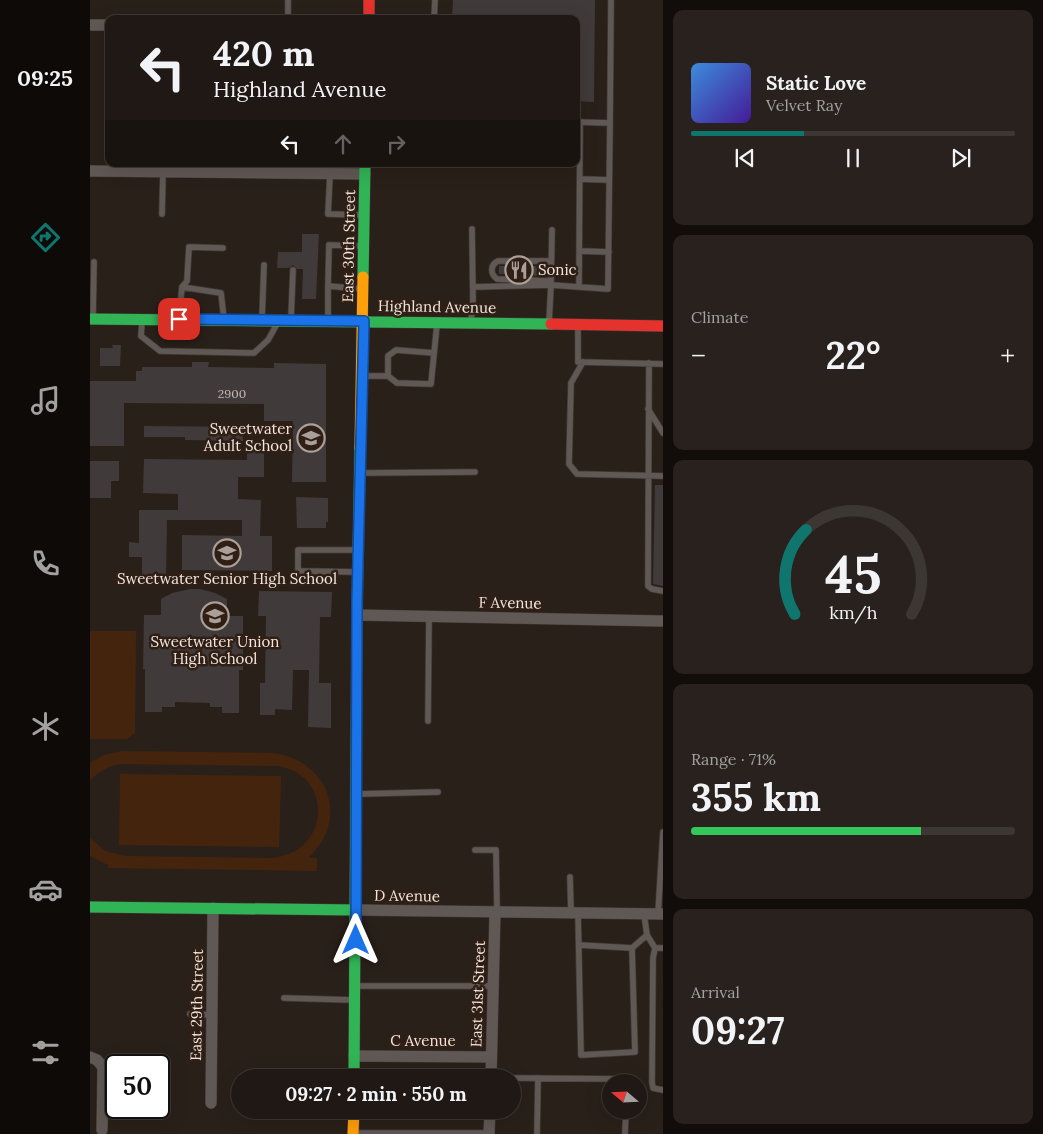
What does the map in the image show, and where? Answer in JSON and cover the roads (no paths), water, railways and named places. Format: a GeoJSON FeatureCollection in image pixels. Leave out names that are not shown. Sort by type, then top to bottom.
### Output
{"type":"FeatureCollection","features":[{"type":"Feature","properties":{"kind":"main road"},"geometry":{"type":"LineString","coordinates":[[369,0],[369,15]]}},
{"type":"Feature","properties":{"kind":"main road","name":"East 30th Street"},"geometry":{"type":"LineString","coordinates":[[354,1069],[357,616],[364,321],[365,169]]}},
{"type":"Feature","properties":{"kind":"main road","name":"Highland Avenue"},"geometry":{"type":"LineString","coordinates":[[92,319],[328,320],[663,326]]}},
{"type":"Feature","properties":{"kind":"main road","name":"D Avenue"},"geometry":{"type":"LineString","coordinates":[[90,906],[355,910]]}},
{"type":"Feature","properties":{"kind":"main road"},"geometry":{"type":"LineString","coordinates":[[353,1133],[354,1119]]}},
{"type":"Feature","properties":{"kind":"street"},"geometry":{"type":"LineString","coordinates":[[90,26],[105,25]]}},
{"type":"Feature","properties":{"kind":"street"},"geometry":{"type":"LineString","coordinates":[[90,171],[163,171],[232,168],[330,174],[365,169]]}},
{"type":"Feature","properties":{"kind":"street","name":"F Avenue"},"geometry":{"type":"LineString","coordinates":[[357,616],[663,621]]}},
{"type":"Feature","properties":{"kind":"street","name":"East 29th Street"},"geometry":{"type":"LineString","coordinates":[[211,1103],[213,908]]}},
{"type":"Feature","properties":{"kind":"street","name":"D Avenue"},"geometry":{"type":"LineString","coordinates":[[355,910],[660,914]]}},
{"type":"Feature","properties":{"kind":"street","name":"East 31st Street"},"geometry":{"type":"LineString","coordinates":[[491,1069],[492,986],[496,912]]}},
{"type":"Feature","properties":{"kind":"street","name":"C Avenue"},"geometry":{"type":"LineString","coordinates":[[354,1056],[491,1057]]}},
{"type":"Feature","properties":{"kind":"street"},"geometry":{"type":"LineString","coordinates":[[90,1057],[97,1060],[103,1067],[102,1130]]}},
{"type":"Feature","properties":{"kind":"street"},"geometry":{"type":"LineString","coordinates":[[489,1134],[490,1119]]}},
{"type":"Feature","properties":{"kind":"lane"},"geometry":{"type":"LineString","coordinates":[[288,0],[288,15]]}},
{"type":"Feature","properties":{"kind":"lane"},"geometry":{"type":"LineString","coordinates":[[434,15],[435,0]]}},
{"type":"Feature","properties":{"kind":"lane"},"geometry":{"type":"LineString","coordinates":[[551,261],[498,261],[493,266],[492,272],[493,276],[497,279],[608,289],[611,0]]}},
{"type":"Feature","properties":{"kind":"lane"},"geometry":{"type":"LineString","coordinates":[[580,122],[610,123]]}},
{"type":"Feature","properties":{"kind":"lane"},"geometry":{"type":"LineString","coordinates":[[579,287],[580,167]]}},
{"type":"Feature","properties":{"kind":"lane"},"geometry":{"type":"LineString","coordinates":[[162,214],[163,171]]}},
{"type":"Feature","properties":{"kind":"lane"},"geometry":{"type":"LineString","coordinates":[[330,174],[328,214],[365,215]]}},
{"type":"Feature","properties":{"kind":"lane"},"geometry":{"type":"LineString","coordinates":[[580,179],[609,180]]}},
{"type":"Feature","properties":{"kind":"lane"},"geometry":{"type":"LineString","coordinates":[[471,323],[473,287],[472,229]]}},
{"type":"Feature","properties":{"kind":"lane"},"geometry":{"type":"LineString","coordinates":[[548,324],[552,230]]}},
{"type":"Feature","properties":{"kind":"lane"},"geometry":{"type":"LineString","coordinates":[[328,320],[329,245],[364,246]]}},
{"type":"Feature","properties":{"kind":"lane"},"geometry":{"type":"LineString","coordinates":[[179,319],[182,287],[187,281],[189,247],[223,248]]}},
{"type":"Feature","properties":{"kind":"lane"},"geometry":{"type":"LineString","coordinates":[[580,251],[609,252]]}},
{"type":"Feature","properties":{"kind":"lane"},"geometry":{"type":"LineString","coordinates":[[92,319],[94,262]]}},
{"type":"Feature","properties":{"kind":"lane"},"geometry":{"type":"LineString","coordinates":[[262,320],[264,265]]}},
{"type":"Feature","properties":{"kind":"lane"},"geometry":{"type":"LineString","coordinates":[[291,320],[294,270]]}},
{"type":"Feature","properties":{"kind":"lane"},"geometry":{"type":"LineString","coordinates":[[473,287],[551,283]]}},
{"type":"Feature","properties":{"kind":"lane"},"geometry":{"type":"LineString","coordinates":[[328,286],[364,289]]}},
{"type":"Feature","properties":{"kind":"lane"},"geometry":{"type":"LineString","coordinates":[[182,287],[221,294],[224,320]]}},
{"type":"Feature","properties":{"kind":"lane"},"geometry":{"type":"LineString","coordinates":[[142,319],[141,336],[160,350],[254,353],[268,340],[278,320]]}},
{"type":"Feature","properties":{"kind":"lane"},"geometry":{"type":"LineString","coordinates":[[362,376],[388,376],[397,383],[431,384],[437,322]]}},
{"type":"Feature","properties":{"kind":"lane"},"geometry":{"type":"LineString","coordinates":[[578,325],[578,362],[663,364]]}},
{"type":"Feature","properties":{"kind":"lane"},"geometry":{"type":"LineString","coordinates":[[388,376],[388,356],[396,350],[434,353]]}},
{"type":"Feature","properties":{"kind":"lane"},"geometry":{"type":"LineString","coordinates":[[583,362],[571,383],[569,464],[577,474],[663,476]]}},
{"type":"Feature","properties":{"kind":"lane"},"geometry":{"type":"LineString","coordinates":[[649,363],[648,586],[652,589],[663,591]]}},
{"type":"Feature","properties":{"kind":"lane"},"geometry":{"type":"LineString","coordinates":[[648,409],[663,433]]}},
{"type":"Feature","properties":{"kind":"lane"},"geometry":{"type":"LineString","coordinates":[[359,473],[475,472]]}},
{"type":"Feature","properties":{"kind":"lane"},"geometry":{"type":"LineString","coordinates":[[358,550],[298,550],[298,571],[358,572]]}},
{"type":"Feature","properties":{"kind":"lane"},"geometry":{"type":"LineString","coordinates":[[428,721],[429,617]]}},
{"type":"Feature","properties":{"kind":"lane"},"geometry":{"type":"LineString","coordinates":[[356,794],[438,792]]}},
{"type":"Feature","properties":{"kind":"lane"},"geometry":{"type":"LineString","coordinates":[[660,914],[663,832]]}},
{"type":"Feature","properties":{"kind":"lane"},"geometry":{"type":"LineString","coordinates":[[475,850],[496,850],[496,912]]}},
{"type":"Feature","properties":{"kind":"lane"},"geometry":{"type":"LineString","coordinates":[[570,877],[579,945],[581,1055],[635,1052],[632,948]]}},
{"type":"Feature","properties":{"kind":"lane"},"geometry":{"type":"LineString","coordinates":[[644,914],[647,935],[655,948],[652,958],[652,1082],[654,1088],[663,1090]]}},
{"type":"Feature","properties":{"kind":"lane"},"geometry":{"type":"LineString","coordinates":[[579,945],[632,948],[647,935]]}},
{"type":"Feature","properties":{"kind":"lane"},"geometry":{"type":"LineString","coordinates":[[655,948],[663,948]]}},
{"type":"Feature","properties":{"kind":"lane"},"geometry":{"type":"LineString","coordinates":[[356,986],[492,986]]}},
{"type":"Feature","properties":{"kind":"lane"},"geometry":{"type":"LineString","coordinates":[[284,998],[355,1000]]}},
{"type":"Feature","properties":{"kind":"lane"},"geometry":{"type":"LineString","coordinates":[[190,1014],[212,1015]]}},
{"type":"Feature","properties":{"kind":"lane"},"geometry":{"type":"LineString","coordinates":[[521,1078],[602,1079]]}},
{"type":"Feature","properties":{"kind":"lane"},"geometry":{"type":"LineString","coordinates":[[538,1078],[538,1134]]}},
{"type":"Feature","properties":{"kind":"lane"},"geometry":{"type":"LineString","coordinates":[[625,1134],[626,1119]]}},
{"type":"Feature","properties":{"kind":"lane"},"geometry":{"type":"LineString","coordinates":[[353,1133],[489,1134]]}},
{"type":"Feature","properties":{"kind":"place","name":"Sonic"},"geometry":{"type":"Point","coordinates":[519,270]}},
{"type":"Feature","properties":{"kind":"place","name":"Sweetwater Adult School"},"geometry":{"type":"Point","coordinates":[311,438]}},
{"type":"Feature","properties":{"kind":"place","name":"Sweetwater Senior High School"},"geometry":{"type":"Point","coordinates":[227,553]}},
{"type":"Feature","properties":{"kind":"place","name":"Sweetwater Union High School"},"geometry":{"type":"Point","coordinates":[215,616]}}]}
